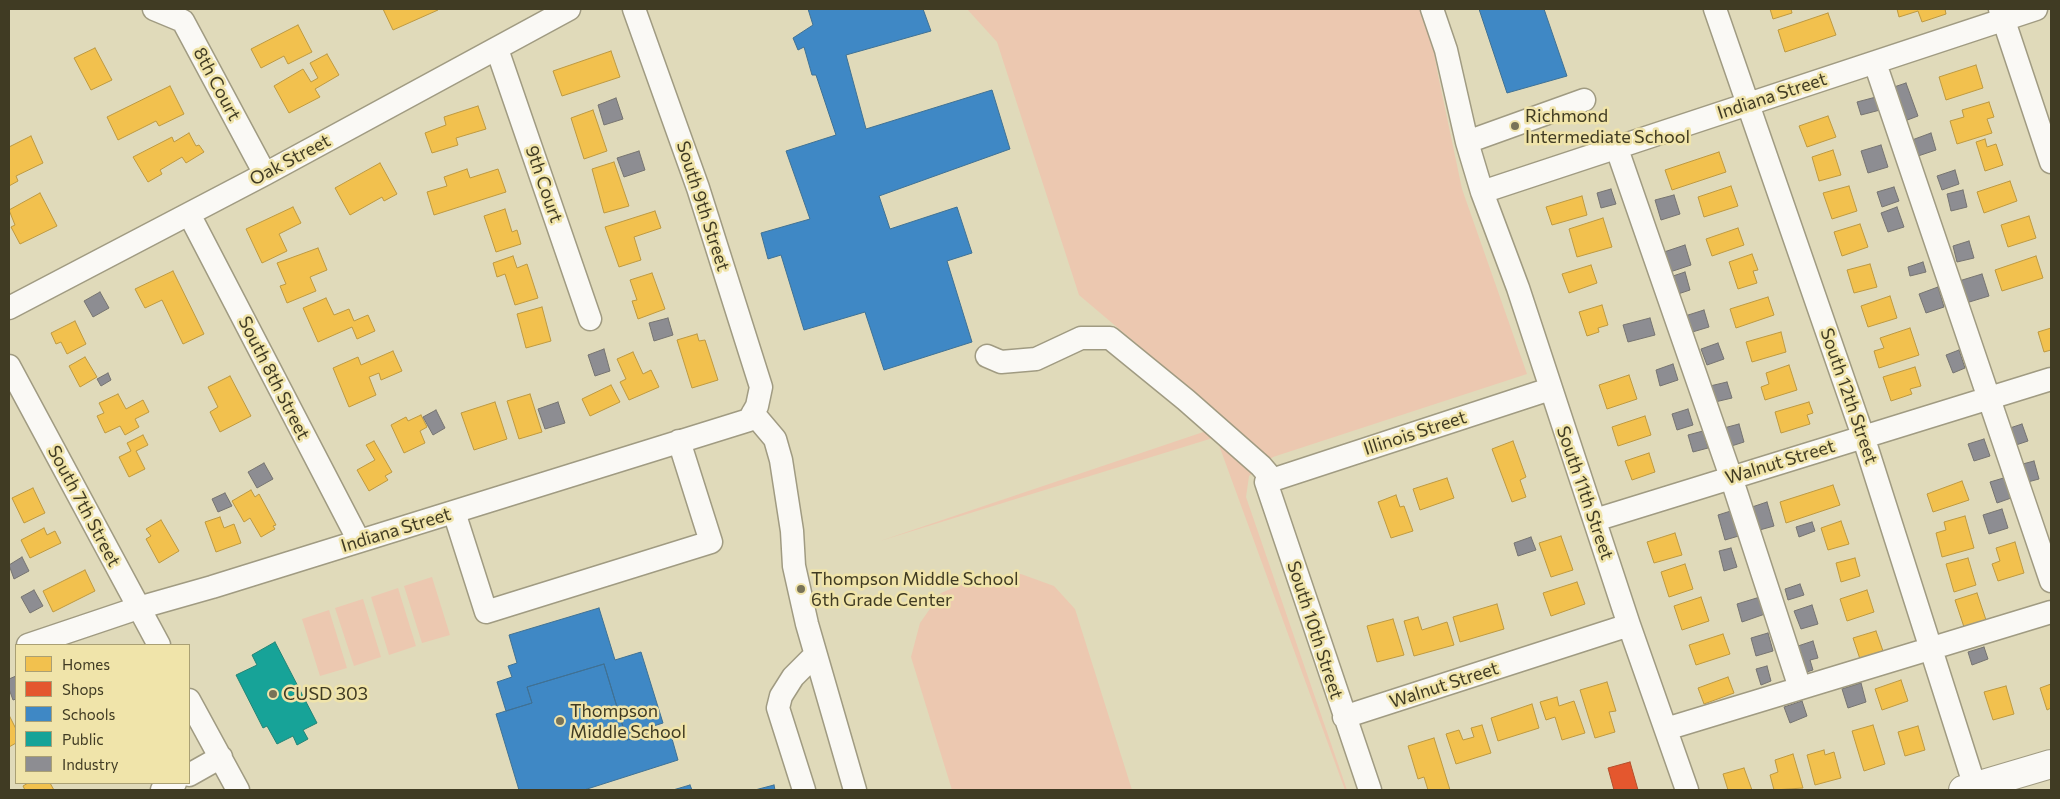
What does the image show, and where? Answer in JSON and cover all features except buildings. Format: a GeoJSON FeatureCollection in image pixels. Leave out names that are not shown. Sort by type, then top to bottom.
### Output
{"type":"FeatureCollection","features":[{"type":"Feature","properties":{"kind":"main road"},"geometry":{"type":"LineString","coordinates":[[1969,788],[2051,764]]}},
{"type":"Feature","properties":{"kind":"street","name":"8th Court"},"geometry":{"type":"LineString","coordinates":[[154,9],[183,21],[265,174]]}},
{"type":"Feature","properties":{"kind":"street","name":"Oak Street"},"geometry":{"type":"LineString","coordinates":[[9,308],[265,174],[569,9]]}},
{"type":"Feature","properties":{"kind":"street","name":"South 9th Street"},"geometry":{"type":"LineString","coordinates":[[634,9],[698,188],[761,387],[755,410]]}},
{"type":"Feature","properties":{"kind":"street","name":"South 11th Street"},"geometry":{"type":"LineString","coordinates":[[1432,9],[1446,50],[1467,142],[1482,193],[1518,288],[1629,625],[1688,790]]}},
{"type":"Feature","properties":{"kind":"street","name":"South 12th Street"},"geometry":{"type":"LineString","coordinates":[[1715,9],[1863,436],[1931,648],[1969,788]]}},
{"type":"Feature","properties":{"kind":"street","name":"Indiana Street"},"geometry":{"type":"LineString","coordinates":[[1482,193],[1616,146],[1876,63],[2001,14],[2036,9]]}},
{"type":"Feature","properties":{"kind":"street"},"geometry":{"type":"LineString","coordinates":[[2001,14],[2051,162]]}},
{"type":"Feature","properties":{"kind":"street","name":"9th Court"},"geometry":{"type":"LineString","coordinates":[[497,49],[590,318]]}},
{"type":"Feature","properties":{"kind":"street"},"geometry":{"type":"LineString","coordinates":[[1876,63],[2051,581]]}},
{"type":"Feature","properties":{"kind":"street"},"geometry":{"type":"LineString","coordinates":[[1467,142],[1584,100]]}},
{"type":"Feature","properties":{"kind":"street"},"geometry":{"type":"LineString","coordinates":[[1616,146],[1731,477],[1800,688]]}},
{"type":"Feature","properties":{"kind":"street","name":"South 8th Street"},"geometry":{"type":"LineString","coordinates":[[189,214],[359,542]]}},
{"type":"Feature","properties":{"kind":"street"},"geometry":{"type":"LineString","coordinates":[[987,356],[1001,362],[1036,359],[1081,338],[1110,338],[1194,406],[1277,479]]}},
{"type":"Feature","properties":{"kind":"street","name":"South 7th Street"},"geometry":{"type":"LineString","coordinates":[[9,366],[158,644]]}},
{"type":"Feature","properties":{"kind":"street","name":"Walnut Street"},"geometry":{"type":"LineString","coordinates":[[1595,520],[1990,397],[2051,380]]}},
{"type":"Feature","properties":{"kind":"street","name":"Illinois Street"},"geometry":{"type":"LineString","coordinates":[[1277,479],[1550,389]]}},
{"type":"Feature","properties":{"kind":"street","name":"Indiana Street"},"geometry":{"type":"LineString","coordinates":[[31,644],[138,608],[359,542],[749,420],[755,410]]}},
{"type":"Feature","properties":{"kind":"street"},"geometry":{"type":"LineString","coordinates":[[755,410],[775,439],[781,460],[792,531],[794,566],[816,655],[855,790]]}},
{"type":"Feature","properties":{"kind":"street"},"geometry":{"type":"LineString","coordinates":[[454,512],[486,612],[673,554],[711,542],[679,441]]}},
{"type":"Feature","properties":{"kind":"street","name":"South 10th Street"},"geometry":{"type":"LineString","coordinates":[[1277,479],[1266,482],[1370,790]]}},
{"type":"Feature","properties":{"kind":"street"},"geometry":{"type":"LineString","coordinates":[[1666,730],[2051,612]]}},
{"type":"Feature","properties":{"kind":"street","name":"Walnut Street"},"geometry":{"type":"LineString","coordinates":[[1344,717],[1629,625]]}},
{"type":"Feature","properties":{"kind":"street"},"geometry":{"type":"LineString","coordinates":[[804,790],[778,708],[781,696],[793,677],[816,655]]}},
{"type":"Feature","properties":{"kind":"street"},"geometry":{"type":"LineString","coordinates":[[190,702],[238,790]]}},
{"type":"Feature","properties":{"kind":"street"},"geometry":{"type":"LineString","coordinates":[[190,774],[221,758]]}},
{"type":"Feature","properties":{"kind":"street"},"geometry":{"type":"LineString","coordinates":[[162,790],[173,784]]}},
{"type":"Feature","properties":{"kind":"shaded area"},"geometry":{"type":"Polygon","coordinates":[[[967,9],[1428,9],[1439,56],[1435,58],[1438,75],[1462,189],[1527,374],[1273,457],[1249,476],[1246,497],[1347,790],[1345,790],[1216,437],[880,541],[1230,423],[1079,295],[997,42],[967,9]]]}},
{"type":"Feature","properties":{"kind":"shaded area"},"geometry":{"type":"Polygon","coordinates":[[[1021,574],[1054,586],[1075,609],[1132,790],[952,790],[911,657],[920,623],[941,593],[979,577],[1021,574]]]}},
{"type":"Feature","properties":{"kind":"shaded area"},"geometry":{"type":"Polygon","coordinates":[[[432,577],[450,635],[422,643],[404,586],[432,577]]]}},
{"type":"Feature","properties":{"kind":"shaded area"},"geometry":{"type":"Polygon","coordinates":[[[398,588],[416,646],[389,655],[371,597],[398,588]]]}},
{"type":"Feature","properties":{"kind":"shaded area"},"geometry":{"type":"Polygon","coordinates":[[[363,599],[381,657],[354,666],[335,608],[363,599]]]}},
{"type":"Feature","properties":{"kind":"shaded area"},"geometry":{"type":"Polygon","coordinates":[[[329,610],[347,668],[320,676],[302,619],[329,610]]]}},
{"type":"Feature","properties":{"kind":"place","name":"Richmond Intermediate School"},"geometry":{"type":"Point","coordinates":[1515,126]}},
{"type":"Feature","properties":{"kind":"place","name":"Thompson Middle School 6th Grade Center"},"geometry":{"type":"Point","coordinates":[801,589]}},
{"type":"Feature","properties":{"kind":"place","name":"CUSD 303"},"geometry":{"type":"Point","coordinates":[273,694]}},
{"type":"Feature","properties":{"kind":"place","name":"Thompson Middle School"},"geometry":{"type":"Point","coordinates":[560,721]}}]}
